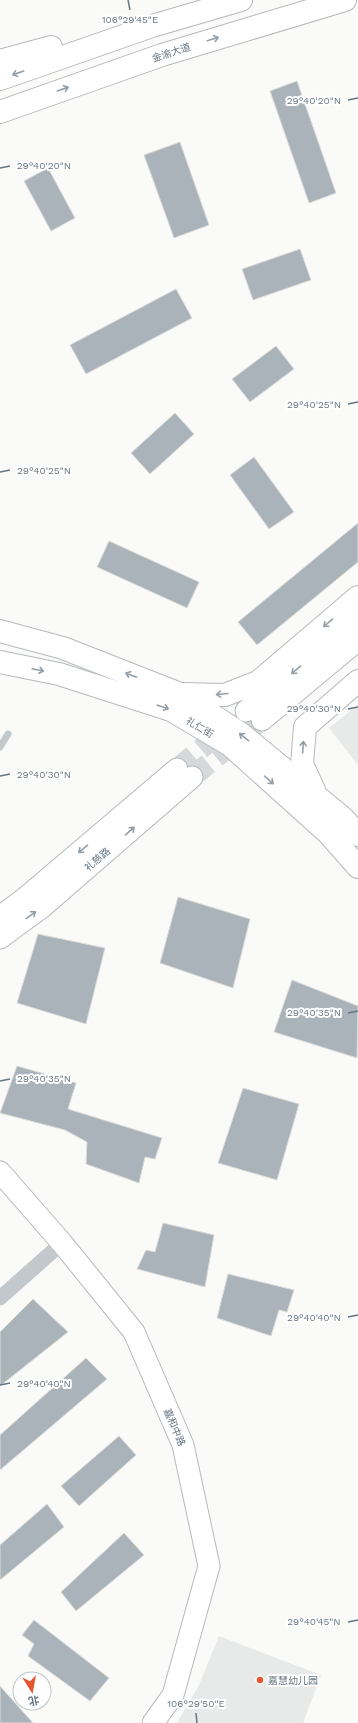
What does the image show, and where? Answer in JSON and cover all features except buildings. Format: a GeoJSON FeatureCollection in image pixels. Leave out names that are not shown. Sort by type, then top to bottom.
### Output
{"type":"FeatureCollection","features":[{"type":"Feature","properties":{"kind":"main road"},"geometry":{"type":"LineString","coordinates":[[0,79],[152,26],[241,0]]}},
{"type":"Feature","properties":{"kind":"main road","name":"金渝大道"},"geometry":{"type":"LineString","coordinates":[[0,112],[162,55],[345,0]]}},
{"type":"Feature","properties":{"kind":"main road"},"geometry":{"type":"LineString","coordinates":[[0,62],[48,47],[152,26]]}},
{"type":"Feature","properties":{"kind":"main road"},"geometry":{"type":"LineString","coordinates":[[0,116],[31,101]]}},
{"type":"Feature","properties":{"kind":"main road"},"geometry":{"type":"LineString","coordinates":[[180,694],[225,695],[258,682],[358,597]]}},
{"type":"Feature","properties":{"kind":"main road"},"geometry":{"type":"LineString","coordinates":[[358,618],[254,715],[358,640]]}},
{"type":"Feature","properties":{"kind":"main road","name":"礼仁街"},"geometry":{"type":"LineString","coordinates":[[0,631],[63,648],[180,694],[240,733],[343,818],[358,835]]}},
{"type":"Feature","properties":{"kind":"main road","name":"礼仁街"},"geometry":{"type":"LineString","coordinates":[[0,662],[60,674],[171,710],[230,745],[328,833],[358,867]]}},
{"type":"Feature","properties":{"kind":"main road"},"geometry":{"type":"LineString","coordinates":[[317,797],[302,764],[305,727],[358,681]]}},
{"type":"Feature","properties":{"kind":"main road","name":"礼慈路"},"geometry":{"type":"LineString","coordinates":[[0,917],[184,773],[42,908],[0,938]]}},
{"type":"Feature","properties":{"kind":"main road","name":"嘉和中路"},"geometry":{"type":"LineString","coordinates":[[0,1172],[62,1243],[134,1332],[183,1445],[209,1566],[173,1695],[154,1723]]}},
{"type":"Feature","properties":{"kind":"street"},"geometry":{"type":"LineString","coordinates":[[0,1298],[62,1243]]}},
{"type":"Feature","properties":{"kind":"lane"},"geometry":{"type":"LineString","coordinates":[[0,747],[8,734]]}},
{"type":"Feature","properties":{"kind":"shaded area"},"geometry":{"type":"Polygon","coordinates":[[[358,705],[358,765],[329,728],[358,705]]]}},
{"type":"Feature","properties":{"kind":"shaded area","name":"嘉慧幼儿园"},"geometry":{"type":"Polygon","coordinates":[[[219,1636],[321,1675],[303,1723],[177,1723],[199,1685],[219,1636]]]}},
{"type":"Feature","properties":{"kind":"tunnel"},"geometry":{"type":"LineString","coordinates":[[192,777],[262,720]]}},
{"type":"Feature","properties":{"kind":"tunnel"},"geometry":{"type":"LineString","coordinates":[[177,769],[229,725]]}},
{"type":"Feature","properties":{"kind":"place","name":"嘉慧幼儿园"},"geometry":{"type":"Point","coordinates":[260,1680]}}]}
